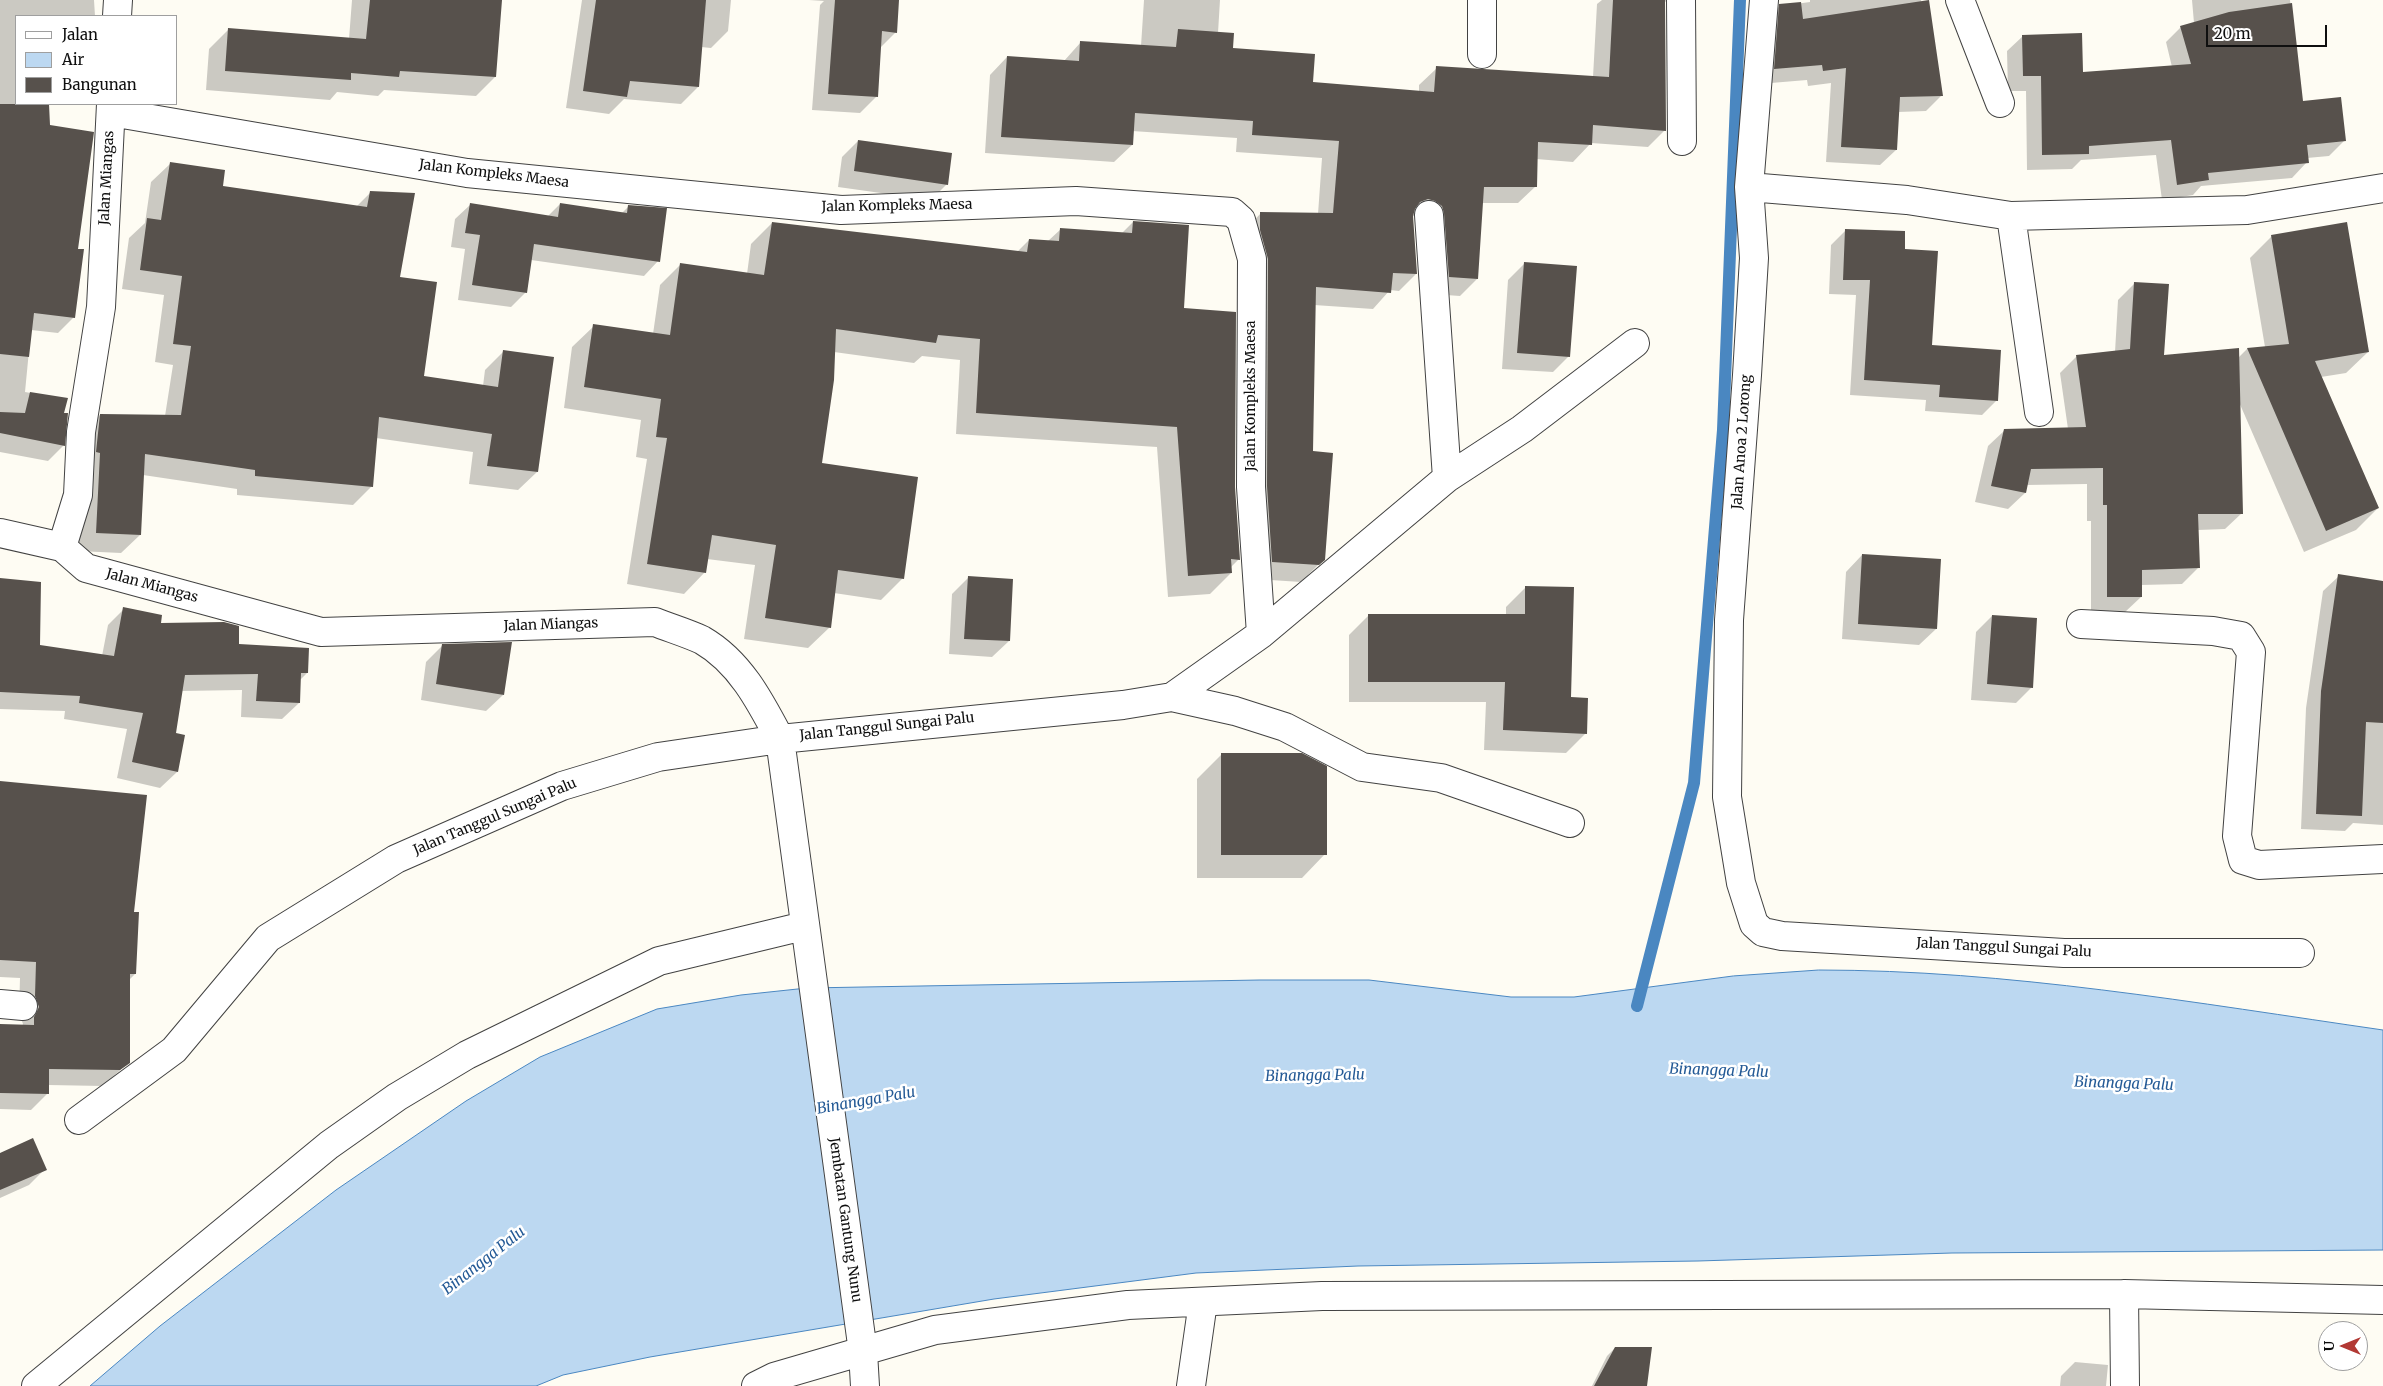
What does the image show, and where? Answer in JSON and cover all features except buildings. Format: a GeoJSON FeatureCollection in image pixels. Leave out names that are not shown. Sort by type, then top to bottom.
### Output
{"type":"FeatureCollection","features":[{"type":"Feature","properties":{"kind":"street"},"geometry":{"type":"LineString","coordinates":[[117,15],[118,0]]}},
{"type":"Feature","properties":{"kind":"street"},"geometry":{"type":"LineString","coordinates":[[1482,0],[1482,54]]}},
{"type":"Feature","properties":{"kind":"street"},"geometry":{"type":"LineString","coordinates":[[1681,0],[1682,141]]}},
{"type":"Feature","properties":{"kind":"street","name":"Jalan Anoa 2 Lorong"},"geometry":{"type":"LineString","coordinates":[[1741,883],[1727,797],[1729,620],[1748,375],[1754,258],[1750,187],[1764,0]]}},
{"type":"Feature","properties":{"kind":"street"},"geometry":{"type":"LineString","coordinates":[[1960,0],[2000,103]]}},
{"type":"Feature","properties":{"kind":"street","name":"Jalan Miangas"},"geometry":{"type":"LineString","coordinates":[[62,547],[78,495],[81,432],[101,308],[111,108]]}},
{"type":"Feature","properties":{"kind":"street","name":"Jalan Kompleks Maesa"},"geometry":{"type":"LineString","coordinates":[[111,108],[467,173],[832,209],[1076,201],[1232,212],[1242,220],[1252,259],[1251,486],[1261,634]]}},
{"type":"Feature","properties":{"kind":"street"},"geometry":{"type":"LineString","coordinates":[[1750,187],[1906,200],[2011,216],[2248,210],[2383,188]]}},
{"type":"Feature","properties":{"kind":"street"},"geometry":{"type":"LineString","coordinates":[[1429,215],[1448,478]]}},
{"type":"Feature","properties":{"kind":"street"},"geometry":{"type":"LineString","coordinates":[[2011,216],[2039,412]]}},
{"type":"Feature","properties":{"kind":"street"},"geometry":{"type":"LineString","coordinates":[[1172,697],[1261,634],[1448,478],[1522,429],[1635,343]]}},
{"type":"Feature","properties":{"kind":"street","name":"Jalan Miangas"},"geometry":{"type":"LineString","coordinates":[[0,533],[62,547],[86,568],[321,632],[655,622],[702,640],[733,665],[755,693],[780,738],[809,961]]}},
{"type":"Feature","properties":{"kind":"street"},"geometry":{"type":"LineString","coordinates":[[2081,624],[2213,631],[2241,636],[2251,652],[2237,836],[2244,860],[2259,865],[2383,859]]}},
{"type":"Feature","properties":{"kind":"street"},"geometry":{"type":"LineString","coordinates":[[1172,697],[1235,711],[1285,727],[1362,767],[1441,778],[1570,823]]}},
{"type":"Feature","properties":{"kind":"street","name":"Jalan Tanggul Sungai Palu"},"geometry":{"type":"LineString","coordinates":[[79,1120],[174,1050],[268,938],[396,859],[562,786],[658,757],[780,738],[1123,705],[1172,697]]}},
{"type":"Feature","properties":{"kind":"street","name":"Jalan Tanggul Sungai Palu"},"geometry":{"type":"LineString","coordinates":[[1741,883],[1754,924],[1763,932],[1782,936],[2064,953],[2300,953]]}},
{"type":"Feature","properties":{"kind":"street"},"geometry":{"type":"LineString","coordinates":[[36,1386],[329,1144],[397,1097],[467,1055],[659,961],[804,926]]}},
{"type":"Feature","properties":{"kind":"street","name":"Jembatan Gantung Nunu"},"geometry":{"type":"LineString","coordinates":[[809,961],[866,1386]]}},
{"type":"Feature","properties":{"kind":"street"},"geometry":{"type":"LineString","coordinates":[[756,1386],[861,1341],[1128,1305],[1322,1296],[2124,1294],[2383,1300]]}},
{"type":"Feature","properties":{"kind":"street"},"geometry":{"type":"LineString","coordinates":[[2124,1294],[2125,1386]]}},
{"type":"Feature","properties":{"kind":"street"},"geometry":{"type":"LineString","coordinates":[[1191,1386],[1202,1302]]}},
{"type":"Feature","properties":{"kind":"water","name":"Binangga Palu"},"geometry":{"type":"Polygon","coordinates":[[[1819,970],[1890,971],[2031,982],[2172,999],[2383,1030],[2383,1250],[1952,1253],[1698,1261],[1358,1266],[1196,1273],[994,1299],[650,1357],[563,1375],[536,1386],[90,1386],[160,1326],[336,1190],[466,1101],[540,1057],[657,1009],[741,995],[807,988],[1259,980],[1369,980],[1511,997],[1574,997],[1733,976],[1819,970]]]}},
{"type":"Feature","properties":{"kind":"waterway"},"geometry":{"type":"LineString","coordinates":[[1637,1006],[1694,783],[1723,430],[1740,0]]}}]}
